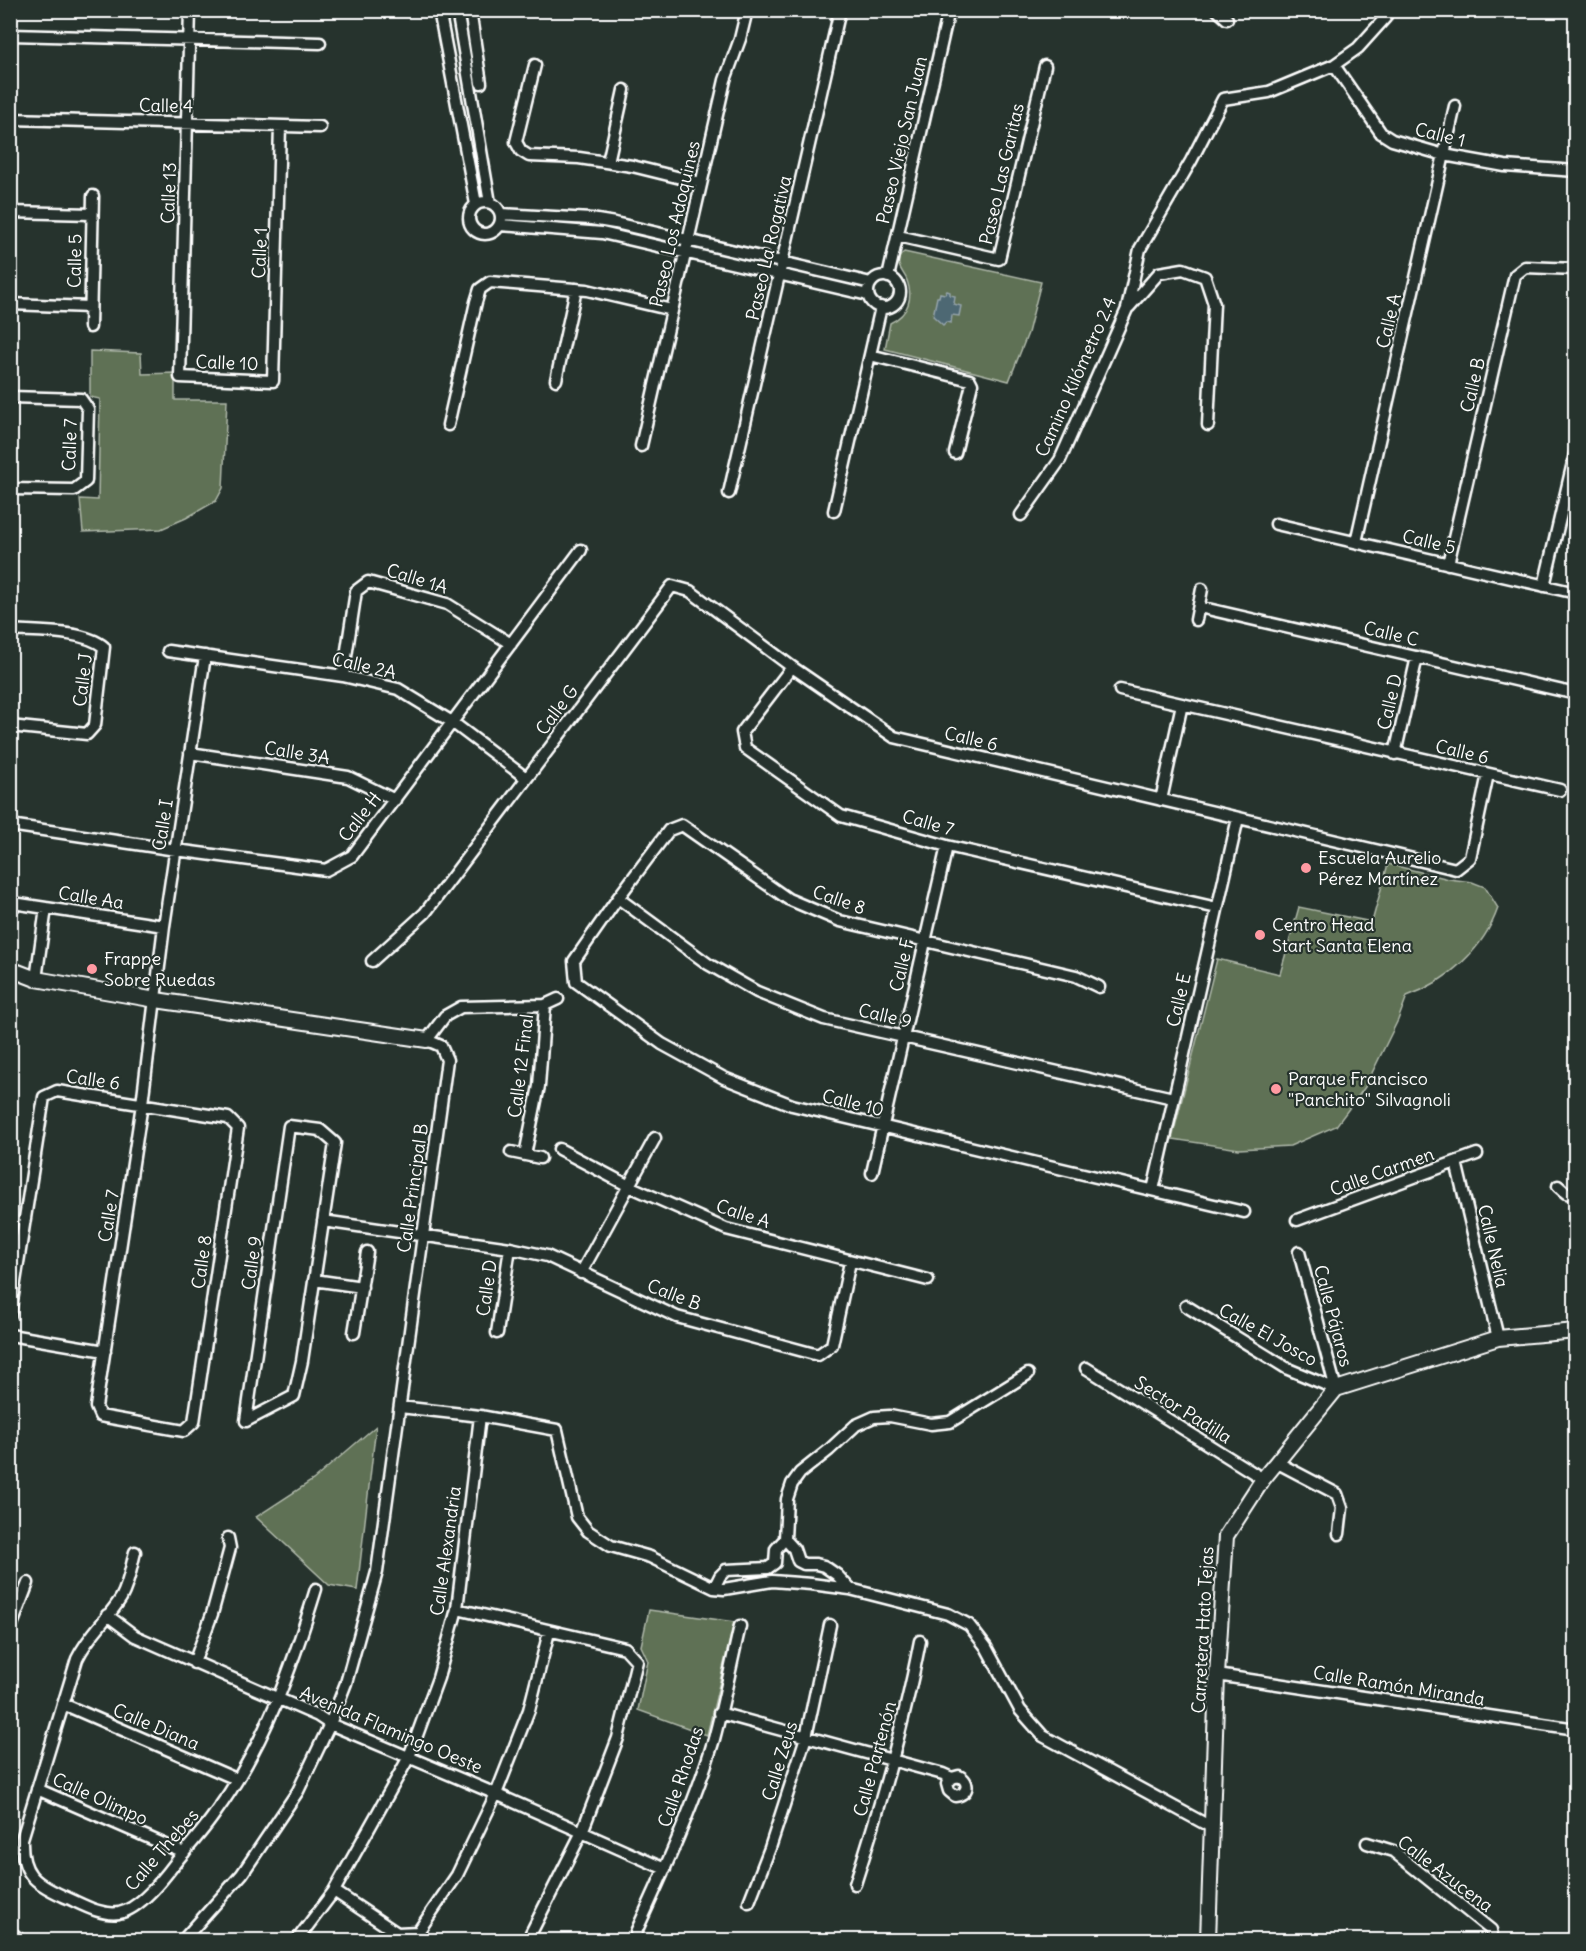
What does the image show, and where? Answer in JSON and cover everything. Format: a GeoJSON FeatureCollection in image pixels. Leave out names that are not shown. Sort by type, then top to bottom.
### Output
{"type":"FeatureCollection","features":[{"type":"Feature","properties":{"kind":"street","name":"Calle 13"},"geometry":{"type":"LineString","coordinates":[[180,377],[190,10]]}},
{"type":"Feature","properties":{"kind":"street"},"geometry":{"type":"LineString","coordinates":[[439,10],[476,204]]}},
{"type":"Feature","properties":{"kind":"street"},"geometry":{"type":"LineString","coordinates":[[457,10],[490,203]]}},
{"type":"Feature","properties":{"kind":"street"},"geometry":{"type":"LineString","coordinates":[[470,10],[482,83]]}},
{"type":"Feature","properties":{"kind":"street","name":"Paseo Los Adoquines"},"geometry":{"type":"LineString","coordinates":[[641,446],[725,80],[740,39],[747,10]]}},
{"type":"Feature","properties":{"kind":"street","name":"Paseo La Rogativa"},"geometry":{"type":"LineString","coordinates":[[729,493],[840,10]]}},
{"type":"Feature","properties":{"kind":"street","name":"Paseo Viejo San Juan"},"geometry":{"type":"LineString","coordinates":[[888,277],[949,10]]}},
{"type":"Feature","properties":{"kind":"street"},"geometry":{"type":"LineString","coordinates":[[1217,10],[1227,19]]}},
{"type":"Feature","properties":{"kind":"street","name":"Camino Kilómetro 2.4"},"geometry":{"type":"LineString","coordinates":[[1021,515],[1059,460],[1127,309],[1140,249],[1224,99],[1269,92],[1334,65],[1358,48],[1385,18],[1388,10]]}},
{"type":"Feature","properties":{"kind":"street"},"geometry":{"type":"LineString","coordinates":[[10,35],[320,43]]}},
{"type":"Feature","properties":{"kind":"street"},"geometry":{"type":"LineString","coordinates":[[535,65],[516,142],[521,151],[529,156],[579,158],[632,166],[701,183]]}},
{"type":"Feature","properties":{"kind":"street","name":"Calle 1"},"geometry":{"type":"LineString","coordinates":[[1334,65],[1381,133],[1392,140],[1444,155],[1505,166],[1575,171]]}},
{"type":"Feature","properties":{"kind":"street","name":"Paseo Las Garitas"},"geometry":{"type":"LineString","coordinates":[[898,236],[999,259],[1045,66]]}},
{"type":"Feature","properties":{"kind":"street"},"geometry":{"type":"LineString","coordinates":[[608,162],[624,90]]}},
{"type":"Feature","properties":{"kind":"street","name":"Calle A"},"geometry":{"type":"LineString","coordinates":[[1356,542],[1455,106]]}},
{"type":"Feature","properties":{"kind":"street","name":"Calle 4"},"geometry":{"type":"LineString","coordinates":[[10,119],[320,127]]}},
{"type":"Feature","properties":{"kind":"street","name":"Calle 1"},"geometry":{"type":"LineString","coordinates":[[273,381],[280,126]]}},
{"type":"Feature","properties":{"kind":"street","name":"Calle 5"},"geometry":{"type":"LineString","coordinates":[[90,327],[93,196]]}},
{"type":"Feature","properties":{"kind":"street"},"geometry":{"type":"LineString","coordinates":[[490,203],[495,205],[500,220],[492,233],[476,232],[469,224],[469,213],[476,204],[490,203]]}},
{"type":"Feature","properties":{"kind":"street"},"geometry":{"type":"LineString","coordinates":[[10,212],[93,214]]}},
{"type":"Feature","properties":{"kind":"street"},"geometry":{"type":"LineString","coordinates":[[500,220],[591,219],[615,223],[871,282]]}},
{"type":"Feature","properties":{"kind":"street"},"geometry":{"type":"LineString","coordinates":[[500,220],[602,233],[868,295]]}},
{"type":"Feature","properties":{"kind":"street","name":"Calle B"},"geometry":{"type":"LineString","coordinates":[[1448,564],[1515,275],[1525,267],[1575,269]]}},
{"type":"Feature","properties":{"kind":"street"},"geometry":{"type":"LineString","coordinates":[[1127,309],[1159,273],[1183,269],[1205,277],[1214,304],[1208,424]]}},
{"type":"Feature","properties":{"kind":"street"},"geometry":{"type":"LineString","coordinates":[[880,276],[888,277],[898,285],[900,296],[894,304],[881,307],[873,304],[868,295],[871,282],[880,276]]}},
{"type":"Feature","properties":{"kind":"street"},"geometry":{"type":"LineString","coordinates":[[448,425],[480,289],[490,282],[576,289],[672,310]]}},
{"type":"Feature","properties":{"kind":"street"},"geometry":{"type":"LineString","coordinates":[[556,380],[576,289]]}},
{"type":"Feature","properties":{"kind":"street"},"geometry":{"type":"LineString","coordinates":[[10,304],[90,307]]}},
{"type":"Feature","properties":{"kind":"street"},"geometry":{"type":"LineString","coordinates":[[834,511],[881,307]]}},
{"type":"Feature","properties":{"kind":"street"},"geometry":{"type":"LineString","coordinates":[[870,355],[970,380],[972,384],[955,453]]}},
{"type":"Feature","properties":{"kind":"street","name":"Calle 10"},"geometry":{"type":"LineString","coordinates":[[180,377],[273,381]]}},
{"type":"Feature","properties":{"kind":"street","name":"Calle 7"},"geometry":{"type":"LineString","coordinates":[[10,397],[81,399],[88,409],[86,481],[74,490],[10,489]]}},
{"type":"Feature","properties":{"kind":"street"},"geometry":{"type":"LineString","coordinates":[[1544,586],[1575,450]]}},
{"type":"Feature","properties":{"kind":"street","name":"Calle 5"},"geometry":{"type":"LineString","coordinates":[[1276,524],[1575,593]]}},
{"type":"Feature","properties":{"kind":"street","name":"Calle H"},"geometry":{"type":"LineString","coordinates":[[10,825],[326,870],[352,856],[581,550]]}},
{"type":"Feature","properties":{"kind":"street","name":"Calle 1A"},"geometry":{"type":"LineString","coordinates":[[343,676],[356,591],[368,582],[447,604],[511,644]]}},
{"type":"Feature","properties":{"kind":"street","name":"Calle G"},"geometry":{"type":"LineString","coordinates":[[372,961],[425,913],[672,586],[690,591],[792,667]]}},
{"type":"Feature","properties":{"kind":"street"},"geometry":{"type":"LineString","coordinates":[[1196,621],[1202,589]]}},
{"type":"Feature","properties":{"kind":"street","name":"Calle C"},"geometry":{"type":"LineString","coordinates":[[1199,607],[1575,694]]}},
{"type":"Feature","properties":{"kind":"street","name":"Calle J"},"geometry":{"type":"LineString","coordinates":[[10,630],[62,634],[96,640],[104,647],[95,725],[87,734],[10,726]]}},
{"type":"Feature","properties":{"kind":"street","name":"Calle 2A"},"geometry":{"type":"LineString","coordinates":[[168,651],[343,676],[398,689],[452,722],[526,778]]}},
{"type":"Feature","properties":{"kind":"street","name":"Calle I"},"geometry":{"type":"LineString","coordinates":[[156,1000],[164,927],[205,656]]}},
{"type":"Feature","properties":{"kind":"street","name":"Calle D"},"geometry":{"type":"LineString","coordinates":[[1395,754],[1417,657]]}},
{"type":"Feature","properties":{"kind":"street","name":"Calle 7"},"geometry":{"type":"LineString","coordinates":[[792,667],[742,732],[745,748],[841,816],[947,846],[1217,908]]}},
{"type":"Feature","properties":{"kind":"street","name":"Calle 6"},"geometry":{"type":"LineString","coordinates":[[792,667],[894,737],[1456,869],[1470,858],[1488,774]]}},
{"type":"Feature","properties":{"kind":"street","name":"Calle 6"},"geometry":{"type":"LineString","coordinates":[[1120,690],[1560,790]]}},
{"type":"Feature","properties":{"kind":"street"},"geometry":{"type":"LineString","coordinates":[[1161,800],[1182,704]]}},
{"type":"Feature","properties":{"kind":"street","name":"Calle 3A"},"geometry":{"type":"LineString","coordinates":[[190,753],[348,777],[394,800]]}},
{"type":"Feature","properties":{"kind":"street","name":"Calle E"},"geometry":{"type":"LineString","coordinates":[[1153,1190],[1238,818]]}},
{"type":"Feature","properties":{"kind":"street","name":"Calle 8"},"geometry":{"type":"LineString","coordinates":[[618,897],[669,830],[682,825],[788,899],[840,921],[1076,976],[1099,987]]}},
{"type":"Feature","properties":{"kind":"street","name":"Calle F"},"geometry":{"type":"LineString","coordinates":[[872,1173],[947,846]]}},
{"type":"Feature","properties":{"kind":"street","name":"Calle 10"},"geometry":{"type":"LineString","coordinates":[[618,897],[574,961],[576,982],[663,1044],[724,1078],[792,1104],[1244,1212]]}},
{"type":"Feature","properties":{"kind":"street","name":"Calle 9"},"geometry":{"type":"LineString","coordinates":[[618,897],[708,964],[757,992],[824,1019],[1173,1098]]}},
{"type":"Feature","properties":{"kind":"street","name":"Calle Aa"},"geometry":{"type":"LineString","coordinates":[[13,903],[164,927]]}},
{"type":"Feature","properties":{"kind":"street"},"geometry":{"type":"LineString","coordinates":[[36,979],[46,908]]}},
{"type":"Feature","properties":{"kind":"street"},"geometry":{"type":"LineString","coordinates":[[10,969],[36,979],[156,1000],[427,1040]]}},
{"type":"Feature","properties":{"kind":"street"},"geometry":{"type":"LineString","coordinates":[[544,1005],[558,999]]}},
{"type":"Feature","properties":{"kind":"street","name":"Calle 7"},"geometry":{"type":"LineString","coordinates":[[120,1420],[100,1416],[96,1407],[156,1000]]}},
{"type":"Feature","properties":{"kind":"street","name":"Calle 12 Final"},"geometry":{"type":"LineString","coordinates":[[427,1040],[445,1016],[461,1007],[544,1005],[539,1086],[525,1155]]}},
{"type":"Feature","properties":{"kind":"street","name":"Calle Principal B"},"geometry":{"type":"LineString","coordinates":[[183,1941],[242,1874],[297,1791],[330,1724],[346,1683],[377,1572],[447,1060],[441,1046],[427,1040]]}},
{"type":"Feature","properties":{"kind":"street","name":"Calle 6"},"geometry":{"type":"LineString","coordinates":[[10,1314],[44,1097],[57,1091],[142,1104]]}},
{"type":"Feature","properties":{"kind":"street","name":"Calle 8"},"geometry":{"type":"LineString","coordinates":[[120,1420],[184,1431],[194,1422],[238,1128],[228,1118],[142,1104]]}},
{"type":"Feature","properties":{"kind":"street","name":"Calle 9"},"geometry":{"type":"LineString","coordinates":[[289,1126],[320,1130],[335,1143],[314,1280],[294,1396],[246,1421],[289,1126]]}},
{"type":"Feature","properties":{"kind":"street"},"geometry":{"type":"LineString","coordinates":[[581,1273],[655,1138]]}},
{"type":"Feature","properties":{"kind":"street","name":"Calle A"},"geometry":{"type":"LineString","coordinates":[[560,1149],[629,1186],[726,1229],[928,1280]]}},
{"type":"Feature","properties":{"kind":"street"},"geometry":{"type":"LineString","coordinates":[[511,1152],[540,1158]]}},
{"type":"Feature","properties":{"kind":"street","name":"Calle Carmen"},"geometry":{"type":"LineString","coordinates":[[1297,1220],[1478,1154]]}},
{"type":"Feature","properties":{"kind":"street","name":"Calle Nelia"},"geometry":{"type":"LineString","coordinates":[[1456,1162],[1498,1338]]}},
{"type":"Feature","properties":{"kind":"street"},"geometry":{"type":"LineString","coordinates":[[1558,1186],[1566,1193],[1575,1195]]}},
{"type":"Feature","properties":{"kind":"street"},"geometry":{"type":"LineString","coordinates":[[1220,1206],[1222,1195]]}},
{"type":"Feature","properties":{"kind":"street"},"geometry":{"type":"LineString","coordinates":[[323,1221],[423,1235]]}},
{"type":"Feature","properties":{"kind":"street","name":"Calle B"},"geometry":{"type":"LineString","coordinates":[[423,1235],[548,1256],[677,1317],[818,1355],[832,1345],[850,1262]]}},
{"type":"Feature","properties":{"kind":"street","name":"Calle D"},"geometry":{"type":"LineString","coordinates":[[497,1333],[510,1248]]}},
{"type":"Feature","properties":{"kind":"street"},"geometry":{"type":"LineString","coordinates":[[354,1333],[367,1252]]}},
{"type":"Feature","properties":{"kind":"street","name":"Calle Pájaros"},"geometry":{"type":"LineString","coordinates":[[1299,1252],[1336,1389]]}},
{"type":"Feature","properties":{"kind":"street"},"geometry":{"type":"LineString","coordinates":[[314,1280],[362,1287]]}},
{"type":"Feature","properties":{"kind":"street","name":"Calle El Josco"},"geometry":{"type":"LineString","coordinates":[[1186,1306],[1288,1369],[1336,1389]]}},
{"type":"Feature","properties":{"kind":"street"},"geometry":{"type":"LineString","coordinates":[[1336,1389],[1498,1338],[1575,1331]]}},
{"type":"Feature","properties":{"kind":"street"},"geometry":{"type":"LineString","coordinates":[[10,1335],[105,1351]]}},
{"type":"Feature","properties":{"kind":"street","name":"Sector Padilla"},"geometry":{"type":"LineString","coordinates":[[1086,1368],[1263,1479]]}},
{"type":"Feature","properties":{"kind":"street"},"geometry":{"type":"LineString","coordinates":[[714,1588],[723,1573],[729,1569],[768,1568],[775,1563],[777,1549],[785,1539],[787,1499],[792,1484],[800,1473],[830,1450],[856,1425],[874,1417],[890,1416],[932,1424],[950,1422],[1028,1374]]}},
{"type":"Feature","properties":{"kind":"street","name":"Carretera Hato Tejas"},"geometry":{"type":"LineString","coordinates":[[1208,1941],[1217,1675],[1226,1536],[1263,1479],[1336,1389]]}},
{"type":"Feature","properties":{"kind":"street"},"geometry":{"type":"LineString","coordinates":[[400,1407],[480,1416],[557,1430],[577,1517],[588,1531],[611,1546],[650,1557],[714,1588],[724,1589],[772,1581],[850,1589],[948,1614],[969,1624],[986,1647],[1020,1710],[1042,1736],[1211,1827]]}},
{"type":"Feature","properties":{"kind":"street","name":"Calle Alexandria"},"geometry":{"type":"LineString","coordinates":[[297,1941],[334,1891],[409,1757],[438,1678],[457,1609],[480,1416]]}},
{"type":"Feature","properties":{"kind":"street"},"geometry":{"type":"LineString","coordinates":[[1276,1462],[1337,1494],[1342,1508],[1339,1534]]}},
{"type":"Feature","properties":{"kind":"street"},"geometry":{"type":"LineString","coordinates":[[194,1663],[212,1614],[230,1548],[228,1538]]}},
{"type":"Feature","properties":{"kind":"street"},"geometry":{"type":"LineString","coordinates":[[785,1539],[794,1550],[798,1561],[804,1564],[824,1566],[837,1575],[850,1589]]}},
{"type":"Feature","properties":{"kind":"street","name":"Calle Thebes"},"geometry":{"type":"LineString","coordinates":[[135,1552],[126,1587],[120,1599],[85,1642],[77,1659],[22,1839],[21,1854],[32,1878],[43,1887],[105,1912],[119,1913],[133,1907],[164,1878],[217,1812],[258,1744],[278,1700],[316,1589]]}},
{"type":"Feature","properties":{"kind":"street"},"geometry":{"type":"LineString","coordinates":[[10,1630],[28,1583]]}},
{"type":"Feature","properties":{"kind":"street"},"geometry":{"type":"LineString","coordinates":[[457,1609],[625,1648],[637,1661],[618,1738],[582,1832],[531,1934]]}},
{"type":"Feature","properties":{"kind":"street","name":"Avenida Flamingo Oeste"},"geometry":{"type":"LineString","coordinates":[[107,1615],[135,1636],[194,1663],[665,1869]]}},
{"type":"Feature","properties":{"kind":"street","name":"Calle Zeus"},"geometry":{"type":"LineString","coordinates":[[749,1902],[770,1848],[806,1737],[830,1625]]}},
{"type":"Feature","properties":{"kind":"street","name":"Calle Rhodas"},"geometry":{"type":"LineString","coordinates":[[636,1932],[665,1869],[705,1764],[740,1626]]}},
{"type":"Feature","properties":{"kind":"street"},"geometry":{"type":"LineString","coordinates":[[334,1891],[397,1933],[418,1932],[457,1875],[496,1794],[529,1710],[549,1632]]}},
{"type":"Feature","properties":{"kind":"street","name":"Calle Partenón"},"geometry":{"type":"LineString","coordinates":[[855,1884],[893,1760],[920,1641]]}},
{"type":"Feature","properties":{"kind":"street","name":"Calle Ramón Miranda"},"geometry":{"type":"LineString","coordinates":[[1217,1675],[1575,1729]]}},
{"type":"Feature","properties":{"kind":"street","name":"Calle Diana"},"geometry":{"type":"LineString","coordinates":[[63,1704],[236,1779]]}},
{"type":"Feature","properties":{"kind":"street"},"geometry":{"type":"LineString","coordinates":[[719,1713],[952,1778]]}},
{"type":"Feature","properties":{"kind":"street","name":"Calle Olimpo"},"geometry":{"type":"LineString","coordinates":[[37,1789],[183,1853]]}},
{"type":"Feature","properties":{"kind":"street","name":"Calle Azucena"},"geometry":{"type":"LineString","coordinates":[[1367,1843],[1393,1851],[1491,1930],[1493,1941]]}},
{"type":"Feature","properties":{"kind":"street"},"geometry":{"type":"LineString","coordinates":[[10,1932],[21,1941]]}},
{"type":"Feature","properties":{"kind":"green space"},"geometry":{"type":"Polygon","coordinates":[[[904,252],[1041,282],[1028,333],[1009,381],[885,349],[890,323],[902,315],[908,304],[910,292],[899,263],[904,252]]]}},
{"type":"Feature","properties":{"kind":"green space"},"geometry":{"type":"Polygon","coordinates":[[[90,351],[141,353],[142,374],[175,373],[175,400],[227,400],[223,488],[216,501],[161,529],[83,532],[80,499],[98,500],[100,399],[90,397],[90,351]]]}},
{"type":"Feature","properties":{"kind":"green space"},"geometry":{"type":"Polygon","coordinates":[[[1388,864],[1449,879],[1472,882],[1485,887],[1498,908],[1484,937],[1462,962],[1436,982],[1407,996],[1398,1020],[1365,1087],[1336,1126],[1290,1146],[1239,1149],[1172,1139],[1217,959],[1280,974],[1299,907],[1372,922],[1388,864]]]}},
{"type":"Feature","properties":{"kind":"green space"},"geometry":{"type":"Polygon","coordinates":[[[376,1426],[357,1590],[329,1585],[256,1517],[313,1480],[376,1426]]]}},
{"type":"Feature","properties":{"kind":"green space"},"geometry":{"type":"Polygon","coordinates":[[[649,1610],[734,1622],[707,1735],[638,1710],[648,1661],[641,1646],[649,1610]]]}},
{"type":"Feature","properties":{"kind":"water"},"geometry":{"type":"Polygon","coordinates":[[[947,291],[950,295],[955,296],[954,304],[961,306],[959,316],[952,315],[951,323],[946,322],[943,325],[933,316],[937,297],[940,293],[945,294],[947,291]]]}},
{"type":"Feature","properties":{"kind":"place","name":"Escuela Aurelio Pérez Martínez"},"geometry":{"type":"Point","coordinates":[1306,868]}},
{"type":"Feature","properties":{"kind":"place","name":"Centro Head Start Santa Elena"},"geometry":{"type":"Point","coordinates":[1260,935]}},
{"type":"Feature","properties":{"kind":"place","name":"Frappe Sobre Ruedas"},"geometry":{"type":"Point","coordinates":[92,969]}},
{"type":"Feature","properties":{"kind":"place","name":"Parque Francisco \"Panchito\" Silvagnoli"},"geometry":{"type":"Point","coordinates":[1276,1089]}}]}
